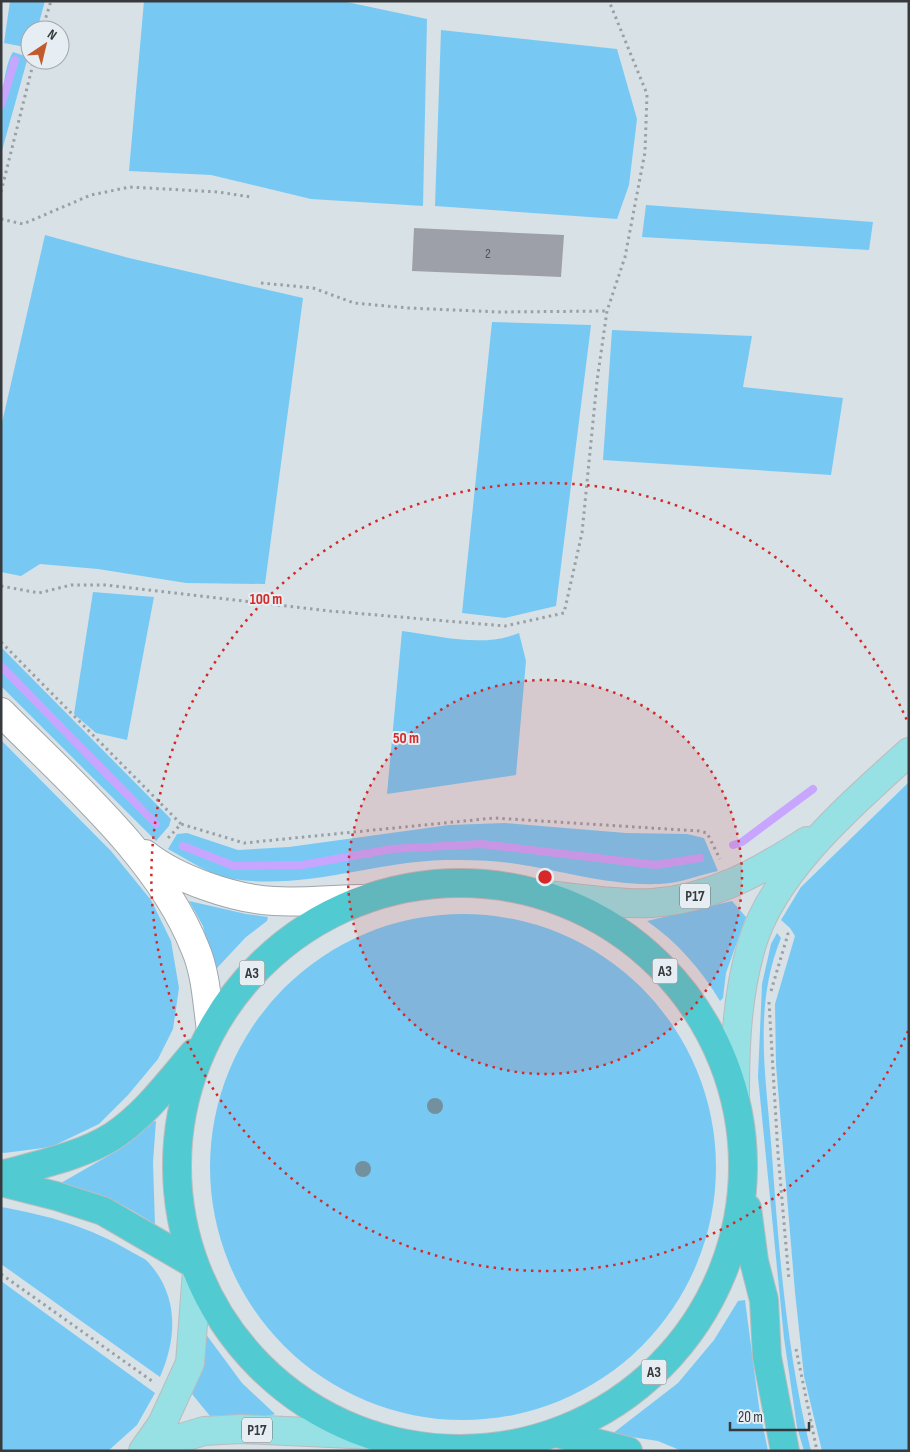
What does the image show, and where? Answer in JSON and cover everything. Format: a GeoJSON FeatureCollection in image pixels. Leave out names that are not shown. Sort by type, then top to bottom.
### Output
{"type":"FeatureCollection","features":[{"type":"Feature","properties":{"kind":"highway","name":"A3"},"geometry":{"type":"LineString","coordinates":[[1,1175],[68,1156],[113,1136],[150,1105],[208,1034],[233,996],[260,964],[291,938],[326,915],[363,899],[398,889],[435,883],[472,882],[509,886],[545,895],[583,910],[619,931],[651,956],[679,986],[703,1020],[722,1056],[735,1095],[742,1140],[743,1184],[754,1261],[764,1300],[768,1357],[785,1451]]}},
{"type":"Feature","properties":{"kind":"highway","name":"A3"},"geometry":{"type":"LineString","coordinates":[[208,1034],[189,1081],[178,1136],[176,1173],[181,1219],[195,1267],[219,1315],[248,1355],[278,1382],[327,1416],[373,1435],[409,1444],[455,1449],[483,1448],[520,1443],[556,1433],[589,1418],[621,1399],[650,1377],[675,1351],[697,1322],[715,1290],[729,1256],[738,1220],[743,1184]]}},
{"type":"Feature","properties":{"kind":"highway"},"geometry":{"type":"LineString","coordinates":[[1,1182],[64,1198],[103,1211],[195,1267]]}},
{"type":"Feature","properties":{"kind":"highway","name":"A3"},"geometry":{"type":"LineString","coordinates":[[556,1433],[628,1451]]}},
{"type":"Feature","properties":{"kind":"main road"},"geometry":{"type":"LineString","coordinates":[[1,712],[120,834],[162,884],[196,949],[206,991],[208,1034]]}},
{"type":"Feature","properties":{"kind":"main road","name":"P17"},"geometry":{"type":"LineString","coordinates":[[735,1095],[734,1044],[739,1002],[752,944],[763,916],[780,885],[828,828],[909,752]]}},
{"type":"Feature","properties":{"kind":"main road","name":"P17"},"geometry":{"type":"LineString","coordinates":[[545,895],[652,903],[695,896],[734,884],[828,828]]}},
{"type":"Feature","properties":{"kind":"main road"},"geometry":{"type":"LineString","coordinates":[[120,834],[167,869],[220,891],[274,901],[363,899]]}},
{"type":"Feature","properties":{"kind":"main road","name":"P17"},"geometry":{"type":"LineString","coordinates":[[144,1450],[162,1424],[190,1363],[195,1267]]}},
{"type":"Feature","properties":{"kind":"main road","name":"P17"},"geometry":{"type":"LineString","coordinates":[[144,1450],[204,1431],[241,1429],[292,1433],[373,1435]]}},
{"type":"Feature","properties":{"kind":"path"},"geometry":{"type":"LineString","coordinates":[[45,20],[51,1]]}},
{"type":"Feature","properties":{"kind":"path"},"geometry":{"type":"LineString","coordinates":[[1,586],[39,593],[71,584],[105,585],[330,611],[505,626],[564,613],[582,533],[597,381],[607,311],[626,257],[645,152],[647,94],[610,1]]}},
{"type":"Feature","properties":{"kind":"path"},"geometry":{"type":"LineString","coordinates":[[1,192],[32,70]]}},
{"type":"Feature","properties":{"kind":"path"},"geometry":{"type":"LineString","coordinates":[[1,219],[23,224],[91,195],[130,187],[218,192],[251,197]]}},
{"type":"Feature","properties":{"kind":"path"},"geometry":{"type":"LineString","coordinates":[[261,283],[313,288],[354,303],[408,308],[500,312],[607,311]]}},
{"type":"Feature","properties":{"kind":"path"},"geometry":{"type":"LineString","coordinates":[[1,642],[181,824],[244,843],[494,818],[699,831],[707,833],[722,864]]}},
{"type":"Feature","properties":{"kind":"path"},"geometry":{"type":"LineString","coordinates":[[149,857],[181,824]]}},
{"type":"Feature","properties":{"kind":"path"},"geometry":{"type":"LineString","coordinates":[[778,928],[788,934],[769,999],[778,1154],[790,1288]]}},
{"type":"Feature","properties":{"kind":"path"},"geometry":{"type":"LineString","coordinates":[[1,1274],[154,1382]]}},
{"type":"Feature","properties":{"kind":"path"},"geometry":{"type":"LineString","coordinates":[[795,1346],[817,1451]]}},
{"type":"Feature","properties":{"kind":"shaded area"},"geometry":{"type":"Polygon","coordinates":[[[10,1],[45,1],[40,20],[20,20],[20,46],[4,43],[10,1]]]}},
{"type":"Feature","properties":{"kind":"shaded area"},"geometry":{"type":"Polygon","coordinates":[[[144,1],[342,1],[427,19],[423,206],[311,199],[211,175],[129,171],[144,1]]]}},
{"type":"Feature","properties":{"kind":"shaded area"},"geometry":{"type":"Polygon","coordinates":[[[441,30],[617,49],[637,119],[629,185],[617,219],[435,206],[441,30]]]}},
{"type":"Feature","properties":{"kind":"shaded area"},"geometry":{"type":"Polygon","coordinates":[[[13,52],[20,54],[20,70],[24,70],[1,154],[3,86],[13,52]]]}},
{"type":"Feature","properties":{"kind":"shaded area"},"geometry":{"type":"Polygon","coordinates":[[[646,205],[873,222],[869,250],[642,237],[646,205]]]}},
{"type":"Feature","properties":{"kind":"shaded area"},"geometry":{"type":"Polygon","coordinates":[[[45,235],[129,258],[303,298],[265,584],[186,583],[98,569],[40,564],[21,576],[1,572],[1,427],[45,235]]]}},
{"type":"Feature","properties":{"kind":"shaded area"},"geometry":{"type":"Polygon","coordinates":[[[492,322],[591,325],[556,606],[505,618],[462,613],[492,322]]]}},
{"type":"Feature","properties":{"kind":"shaded area"},"geometry":{"type":"Polygon","coordinates":[[[612,330],[752,336],[743,387],[843,398],[831,475],[603,460],[612,330]]]}},
{"type":"Feature","properties":{"kind":"shaded area"},"geometry":{"type":"Polygon","coordinates":[[[93,592],[154,597],[127,740],[96,733],[74,714],[93,592]]]}},
{"type":"Feature","properties":{"kind":"shaded area"},"geometry":{"type":"Polygon","coordinates":[[[402,631],[461,640],[491,640],[519,633],[526,661],[516,775],[387,794],[402,631]]]}},
{"type":"Feature","properties":{"kind":"shaded area"},"geometry":{"type":"Polygon","coordinates":[[[1,647],[171,819],[169,826],[156,841],[1,686],[1,647]]]}},
{"type":"Feature","properties":{"kind":"shaded area"},"geometry":{"type":"Polygon","coordinates":[[[1,740],[111,851],[151,900],[171,941],[179,988],[173,1029],[158,1059],[128,1095],[99,1124],[51,1147],[4,1153],[1,1152],[1,740]]]}},
{"type":"Feature","properties":{"kind":"shaded area"},"geometry":{"type":"Polygon","coordinates":[[[909,782],[909,1451],[822,1451],[804,1376],[776,1065],[775,1004],[795,936],[790,928],[781,920],[801,887],[909,782]]]}},
{"type":"Feature","properties":{"kind":"shaded area"},"geometry":{"type":"Polygon","coordinates":[[[505,823],[626,833],[687,834],[704,838],[718,871],[674,883],[639,884],[599,880],[501,862],[444,860],[391,865],[313,878],[260,881],[224,877],[199,867],[168,849],[177,834],[187,833],[238,850],[289,847],[449,825],[505,823]]]}},
{"type":"Feature","properties":{"kind":"shaded area"},"geometry":{"type":"Polygon","coordinates":[[[189,901],[268,917],[267,921],[246,937],[217,968],[213,969],[203,926],[189,901]]]}},
{"type":"Feature","properties":{"kind":"shaded area"},"geometry":{"type":"Polygon","coordinates":[[[732,901],[746,917],[726,973],[723,998],[720,1001],[688,957],[647,921],[732,901]]]}},
{"type":"Feature","properties":{"kind":"shaded area"},"geometry":{"type":"Polygon","coordinates":[[[463,914],[512,919],[560,934],[582,944],[603,957],[642,988],[673,1027],[686,1048],[696,1070],[711,1118],[716,1167],[711,1216],[696,1264],[686,1286],[673,1307],[642,1346],[603,1377],[582,1390],[560,1400],[512,1415],[463,1420],[414,1415],[366,1400],[344,1390],[323,1377],[284,1346],[253,1307],[240,1286],[230,1264],[215,1216],[210,1167],[215,1118],[230,1070],[240,1048],[253,1027],[284,988],[323,957],[344,944],[366,934],[414,919],[463,914]]]}},
{"type":"Feature","properties":{"kind":"shaded area"},"geometry":{"type":"Polygon","coordinates":[[[777,933],[781,938],[772,965],[764,1018],[765,1073],[785,1304],[796,1378],[811,1451],[804,1451],[797,1427],[784,1338],[758,1077],[762,984],[771,944],[777,933]]]}},
{"type":"Feature","properties":{"kind":"shaded area"},"geometry":{"type":"Polygon","coordinates":[[[156,1121],[153,1162],[155,1225],[133,1211],[110,1200],[86,1190],[61,1183],[120,1149],[150,1122],[156,1121]]]}},
{"type":"Feature","properties":{"kind":"shaded area"},"geometry":{"type":"Polygon","coordinates":[[[1,1207],[51,1218],[84,1229],[115,1243],[149,1263],[159,1276],[166,1290],[172,1318],[170,1348],[160,1377],[1,1264],[1,1207]]]}},
{"type":"Feature","properties":{"kind":"shaded area"},"geometry":{"type":"Polygon","coordinates":[[[1,1281],[155,1393],[137,1425],[108,1451],[1,1451],[1,1281]]]}},
{"type":"Feature","properties":{"kind":"shaded area"},"geometry":{"type":"Polygon","coordinates":[[[745,1300],[759,1407],[768,1451],[682,1451],[658,1441],[612,1434],[678,1383],[714,1340],[738,1301],[745,1300]]]}},
{"type":"Feature","properties":{"kind":"shaded area"},"geometry":{"type":"Polygon","coordinates":[[[205,1333],[242,1383],[275,1414],[264,1416],[210,1416],[192,1394],[205,1333]]]}},
{"type":"Feature","properties":{"kind":"building"},"geometry":{"type":"Polygon","coordinates":[[[414,228],[564,235],[561,277],[412,271],[414,228]]]}},
{"type":"Feature","properties":{"kind":"waterway"},"geometry":{"type":"LineString","coordinates":[[1,105],[15,60]]}},
{"type":"Feature","properties":{"kind":"waterway"},"geometry":{"type":"LineString","coordinates":[[1,666],[156,824]]}},
{"type":"Feature","properties":{"kind":"waterway"},"geometry":{"type":"LineString","coordinates":[[733,845],[742,842],[813,789]]}},
{"type":"Feature","properties":{"kind":"waterway"},"geometry":{"type":"LineString","coordinates":[[183,846],[234,866],[302,865],[392,849],[481,844],[656,865],[700,858]]}}]}
